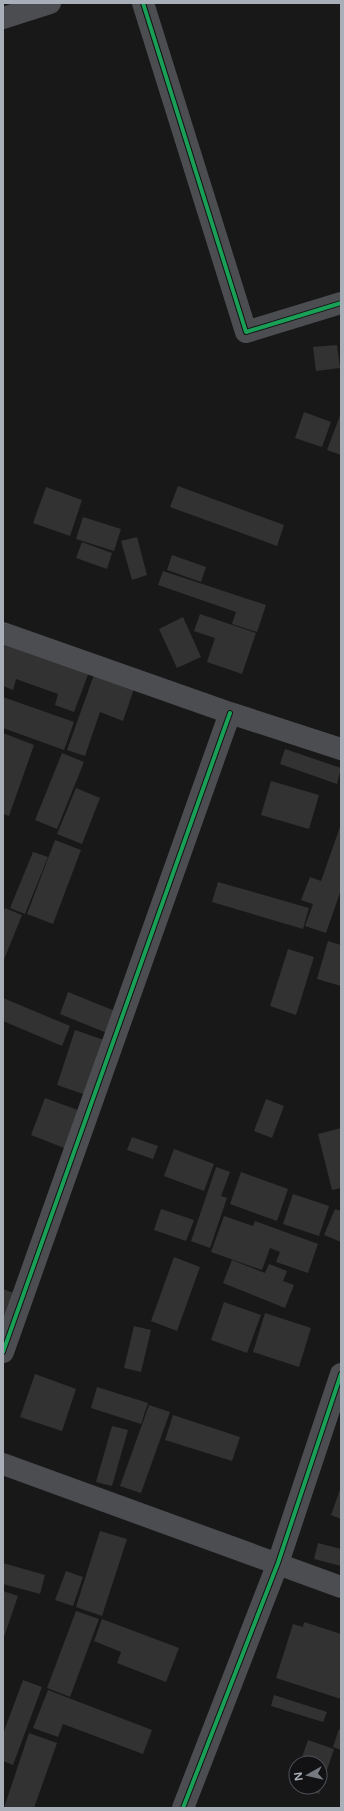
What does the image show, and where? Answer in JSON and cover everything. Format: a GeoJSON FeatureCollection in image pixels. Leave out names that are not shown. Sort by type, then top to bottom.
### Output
{"type":"FeatureCollection","features":[{"type":"Feature","properties":{"kind":"street"},"geometry":{"type":"LineString","coordinates":[[3,18],[50,3]]}},
{"type":"Feature","properties":{"kind":"street"},"geometry":{"type":"LineString","coordinates":[[143,3],[246,332],[341,303]]}},
{"type":"Feature","properties":{"kind":"street"},"geometry":{"type":"LineString","coordinates":[[3,633],[230,713],[341,749]]}},
{"type":"Feature","properties":{"kind":"street"},"geometry":{"type":"LineString","coordinates":[[3,1352],[230,713]]}},
{"type":"Feature","properties":{"kind":"street"},"geometry":{"type":"LineString","coordinates":[[184,1808],[278,1563],[341,1374]]}},
{"type":"Feature","properties":{"kind":"street"},"geometry":{"type":"LineString","coordinates":[[3,1464],[341,1587]]}},
{"type":"Feature","properties":{"kind":"building"},"geometry":{"type":"Polygon","coordinates":[[[337,345],[340,368],[316,371],[313,347],[337,345]]]}},
{"type":"Feature","properties":{"kind":"building"},"geometry":{"type":"Polygon","coordinates":[[[304,412],[331,422],[322,447],[295,438],[304,412]]]}},
{"type":"Feature","properties":{"kind":"building"},"geometry":{"type":"Polygon","coordinates":[[[341,413],[341,455],[327,450],[341,413]]]}},
{"type":"Feature","properties":{"kind":"building"},"geometry":{"type":"Polygon","coordinates":[[[178,486],[284,525],[277,546],[170,507],[178,486]]]}},
{"type":"Feature","properties":{"kind":"building"},"geometry":{"type":"Polygon","coordinates":[[[46,487],[82,500],[70,536],[33,523],[46,487]]]}},
{"type":"Feature","properties":{"kind":"building"},"geometry":{"type":"Polygon","coordinates":[[[83,517],[121,529],[114,551],[76,539],[83,517]]]}},
{"type":"Feature","properties":{"kind":"building"},"geometry":{"type":"Polygon","coordinates":[[[137,537],[147,575],[132,580],[121,541],[137,537]]]}},
{"type":"Feature","properties":{"kind":"building"},"geometry":{"type":"Polygon","coordinates":[[[82,542],[112,553],[107,569],[76,558],[82,542]]]}},
{"type":"Feature","properties":{"kind":"building"},"geometry":{"type":"Polygon","coordinates":[[[172,555],[206,567],[201,582],[167,570],[172,555]]]}},
{"type":"Feature","properties":{"kind":"building"},"geometry":{"type":"Polygon","coordinates":[[[163,571],[266,605],[257,632],[232,624],[236,612],[158,585],[163,571]]]}},
{"type":"Feature","properties":{"kind":"building"},"geometry":{"type":"Polygon","coordinates":[[[200,614],[256,633],[242,674],[207,662],[215,638],[194,631],[200,614]]]}},
{"type":"Feature","properties":{"kind":"building"},"geometry":{"type":"Polygon","coordinates":[[[183,617],[201,657],[177,668],[159,629],[183,617]]]}},
{"type":"Feature","properties":{"kind":"building"},"geometry":{"type":"Polygon","coordinates":[[[3,641],[89,672],[74,712],[55,705],[58,694],[16,679],[13,690],[3,686],[3,641]]]}},
{"type":"Feature","properties":{"kind":"building"},"geometry":{"type":"Polygon","coordinates":[[[95,672],[135,686],[123,721],[100,712],[85,756],[67,750],[95,672]]]}},
{"type":"Feature","properties":{"kind":"building"},"geometry":{"type":"Polygon","coordinates":[[[3,697],[74,722],[64,750],[3,728],[3,697]]]}},
{"type":"Feature","properties":{"kind":"building"},"geometry":{"type":"Polygon","coordinates":[[[3,733],[34,745],[9,816],[3,814],[3,733]]]}},
{"type":"Feature","properties":{"kind":"building"},"geometry":{"type":"Polygon","coordinates":[[[285,749],[341,768],[337,784],[280,764],[285,749]]]}},
{"type":"Feature","properties":{"kind":"building"},"geometry":{"type":"Polygon","coordinates":[[[62,753],[84,762],[57,829],[35,820],[62,753]]]}},
{"type":"Feature","properties":{"kind":"building"},"geometry":{"type":"Polygon","coordinates":[[[271,781],[319,795],[309,829],[261,815],[271,781]]]}},
{"type":"Feature","properties":{"kind":"building"},"geometry":{"type":"Polygon","coordinates":[[[76,788],[100,798],[82,844],[57,834],[76,788]]]}},
{"type":"Feature","properties":{"kind":"building"},"geometry":{"type":"Polygon","coordinates":[[[341,824],[341,890],[326,933],[305,926],[313,904],[301,900],[310,877],[321,881],[341,824]]]}},
{"type":"Feature","properties":{"kind":"building"},"geometry":{"type":"Polygon","coordinates":[[[55,840],[81,850],[53,924],[27,914],[55,840]]]}},
{"type":"Feature","properties":{"kind":"building"},"geometry":{"type":"Polygon","coordinates":[[[33,852],[48,857],[25,914],[10,908],[33,852]]]}},
{"type":"Feature","properties":{"kind":"building"},"geometry":{"type":"Polygon","coordinates":[[[218,882],[309,908],[303,929],[212,902],[218,882]]]}},
{"type":"Feature","properties":{"kind":"building"},"geometry":{"type":"Polygon","coordinates":[[[5,908],[22,915],[3,962],[3,914],[5,908]]]}},
{"type":"Feature","properties":{"kind":"building"},"geometry":{"type":"Polygon","coordinates":[[[328,941],[341,945],[341,986],[317,979],[328,941]]]}},
{"type":"Feature","properties":{"kind":"building"},"geometry":{"type":"Polygon","coordinates":[[[288,949],[314,957],[296,1015],[270,1006],[288,949]]]}},
{"type":"Feature","properties":{"kind":"building"},"geometry":{"type":"Polygon","coordinates":[[[68,992],[115,1011],[107,1033],[60,1014],[68,992]]]}},
{"type":"Feature","properties":{"kind":"building"},"geometry":{"type":"Polygon","coordinates":[[[3,998],[70,1026],[62,1046],[3,1021],[3,998]]]}},
{"type":"Feature","properties":{"kind":"building"},"geometry":{"type":"Polygon","coordinates":[[[75,1030],[104,1040],[86,1095],[57,1085],[75,1030]]]}},
{"type":"Feature","properties":{"kind":"building"},"geometry":{"type":"Polygon","coordinates":[[[45,1098],[86,1113],[64,1148],[31,1135],[45,1098]]]}},
{"type":"Feature","properties":{"kind":"building"},"geometry":{"type":"Polygon","coordinates":[[[266,1099],[284,1106],[272,1138],[254,1131],[266,1099]]]}},
{"type":"Feature","properties":{"kind":"building"},"geometry":{"type":"Polygon","coordinates":[[[341,1128],[341,1188],[332,1190],[318,1134],[341,1128]]]}},
{"type":"Feature","properties":{"kind":"building"},"geometry":{"type":"Polygon","coordinates":[[[132,1137],[158,1146],[153,1159],[127,1150],[132,1137]]]}},
{"type":"Feature","properties":{"kind":"building"},"geometry":{"type":"Polygon","coordinates":[[[174,1149],[214,1164],[204,1191],[164,1176],[174,1149]]]}},
{"type":"Feature","properties":{"kind":"building"},"geometry":{"type":"Polygon","coordinates":[[[216,1167],[230,1172],[221,1196],[227,1198],[210,1248],[191,1241],[216,1167]]]}},
{"type":"Feature","properties":{"kind":"building"},"geometry":{"type":"Polygon","coordinates":[[[241,1172],[288,1189],[277,1221],[230,1204],[241,1172]]]}},
{"type":"Feature","properties":{"kind":"building"},"geometry":{"type":"Polygon","coordinates":[[[293,1194],[329,1206],[319,1236],[283,1224],[293,1194]]]}},
{"type":"Feature","properties":{"kind":"building"},"geometry":{"type":"Polygon","coordinates":[[[161,1209],[194,1220],[186,1241],[154,1230],[161,1209]]]}},
{"type":"Feature","properties":{"kind":"building"},"geometry":{"type":"Polygon","coordinates":[[[335,1209],[341,1211],[341,1242],[324,1235],[335,1209]]]}},
{"type":"Feature","properties":{"kind":"building"},"geometry":{"type":"Polygon","coordinates":[[[224,1216],[253,1226],[255,1221],[318,1244],[308,1273],[276,1262],[280,1252],[270,1248],[262,1270],[211,1252],[224,1216]]]}},
{"type":"Feature","properties":{"kind":"building"},"geometry":{"type":"Polygon","coordinates":[[[174,1257],[200,1267],[177,1331],[151,1321],[174,1257]]]}},
{"type":"Feature","properties":{"kind":"building"},"geometry":{"type":"Polygon","coordinates":[[[232,1260],[265,1273],[269,1264],[287,1271],[283,1281],[294,1285],[285,1308],[223,1283],[232,1260]]]}},
{"type":"Feature","properties":{"kind":"building"},"geometry":{"type":"Polygon","coordinates":[[[3,1289],[14,1293],[3,1322],[3,1289]]]}},
{"type":"Feature","properties":{"kind":"building"},"geometry":{"type":"Polygon","coordinates":[[[224,1302],[261,1315],[247,1353],[211,1340],[224,1302]]]}},
{"type":"Feature","properties":{"kind":"building"},"geometry":{"type":"Polygon","coordinates":[[[265,1313],[311,1328],[299,1367],[253,1352],[265,1313]]]}},
{"type":"Feature","properties":{"kind":"building"},"geometry":{"type":"Polygon","coordinates":[[[134,1326],[151,1330],[141,1372],[124,1368],[134,1326]]]}},
{"type":"Feature","properties":{"kind":"building"},"geometry":{"type":"Polygon","coordinates":[[[35,1374],[76,1389],[62,1431],[20,1417],[35,1374]]]}},
{"type":"Feature","properties":{"kind":"building"},"geometry":{"type":"Polygon","coordinates":[[[97,1387],[148,1403],[141,1424],[91,1408],[97,1387]]]}},
{"type":"Feature","properties":{"kind":"building"},"geometry":{"type":"Polygon","coordinates":[[[149,1405],[170,1412],[141,1493],[120,1486],[149,1405]]]}},
{"type":"Feature","properties":{"kind":"building"},"geometry":{"type":"Polygon","coordinates":[[[173,1415],[240,1437],[232,1461],[165,1440],[173,1415]]]}},
{"type":"Feature","properties":{"kind":"building"},"geometry":{"type":"Polygon","coordinates":[[[112,1426],[128,1430],[112,1486],[96,1482],[112,1426]]]}},
{"type":"Feature","properties":{"kind":"building"},"geometry":{"type":"Polygon","coordinates":[[[341,1487],[341,1519],[331,1515],[341,1487]]]}},
{"type":"Feature","properties":{"kind":"building"},"geometry":{"type":"Polygon","coordinates":[[[100,1531],[127,1539],[102,1616],[76,1607],[100,1531]]]}},
{"type":"Feature","properties":{"kind":"building"},"geometry":{"type":"Polygon","coordinates":[[[318,1543],[341,1549],[341,1566],[314,1559],[318,1543]]]}},
{"type":"Feature","properties":{"kind":"building"},"geometry":{"type":"Polygon","coordinates":[[[3,1563],[45,1575],[40,1594],[3,1584],[3,1563]]]}},
{"type":"Feature","properties":{"kind":"building"},"geometry":{"type":"Polygon","coordinates":[[[66,1571],[83,1577],[73,1606],[55,1600],[66,1571]]]}},
{"type":"Feature","properties":{"kind":"building"},"geometry":{"type":"Polygon","coordinates":[[[3,1591],[18,1596],[3,1640],[3,1591]]]}},
{"type":"Feature","properties":{"kind":"building"},"geometry":{"type":"Polygon","coordinates":[[[76,1611],[99,1619],[70,1697],[47,1688],[76,1611]]]}},
{"type":"Feature","properties":{"kind":"building"},"geometry":{"type":"Polygon","coordinates":[[[102,1619],[179,1648],[166,1682],[117,1663],[121,1652],[94,1641],[102,1619]]]}},
{"type":"Feature","properties":{"kind":"building"},"geometry":{"type":"Polygon","coordinates":[[[304,1622],[341,1634],[341,1699],[276,1678],[293,1624],[303,1627],[304,1622]]]}},
{"type":"Feature","properties":{"kind":"building"},"geometry":{"type":"Polygon","coordinates":[[[23,1680],[42,1687],[13,1765],[3,1761],[3,1734],[23,1680]]]}},
{"type":"Feature","properties":{"kind":"building"},"geometry":{"type":"Polygon","coordinates":[[[48,1690],[152,1730],[143,1754],[63,1724],[58,1737],[33,1728],[48,1690]]]}},
{"type":"Feature","properties":{"kind":"building"},"geometry":{"type":"Polygon","coordinates":[[[274,1695],[327,1712],[323,1722],[271,1706],[274,1695]]]}},
{"type":"Feature","properties":{"kind":"building"},"geometry":{"type":"Polygon","coordinates":[[[339,1729],[341,1730],[341,1750],[333,1747],[339,1729]]]}},
{"type":"Feature","properties":{"kind":"building"},"geometry":{"type":"Polygon","coordinates":[[[29,1733],[57,1743],[34,1808],[4,1808],[29,1733]]]}},
{"type":"Feature","properties":{"kind":"building"},"geometry":{"type":"Polygon","coordinates":[[[308,1740],[334,1749],[328,1767],[328,1755],[303,1755],[308,1740]]]}},
{"type":"Feature","properties":{"kind":"cycle path"},"geometry":{"type":"LineString","coordinates":[[143,3],[246,332],[341,303]]}},
{"type":"Feature","properties":{"kind":"cycle path"},"geometry":{"type":"LineString","coordinates":[[3,1352],[230,713]]}},
{"type":"Feature","properties":{"kind":"cycle path"},"geometry":{"type":"LineString","coordinates":[[183,1808],[278,1563],[341,1374]]}}]}
